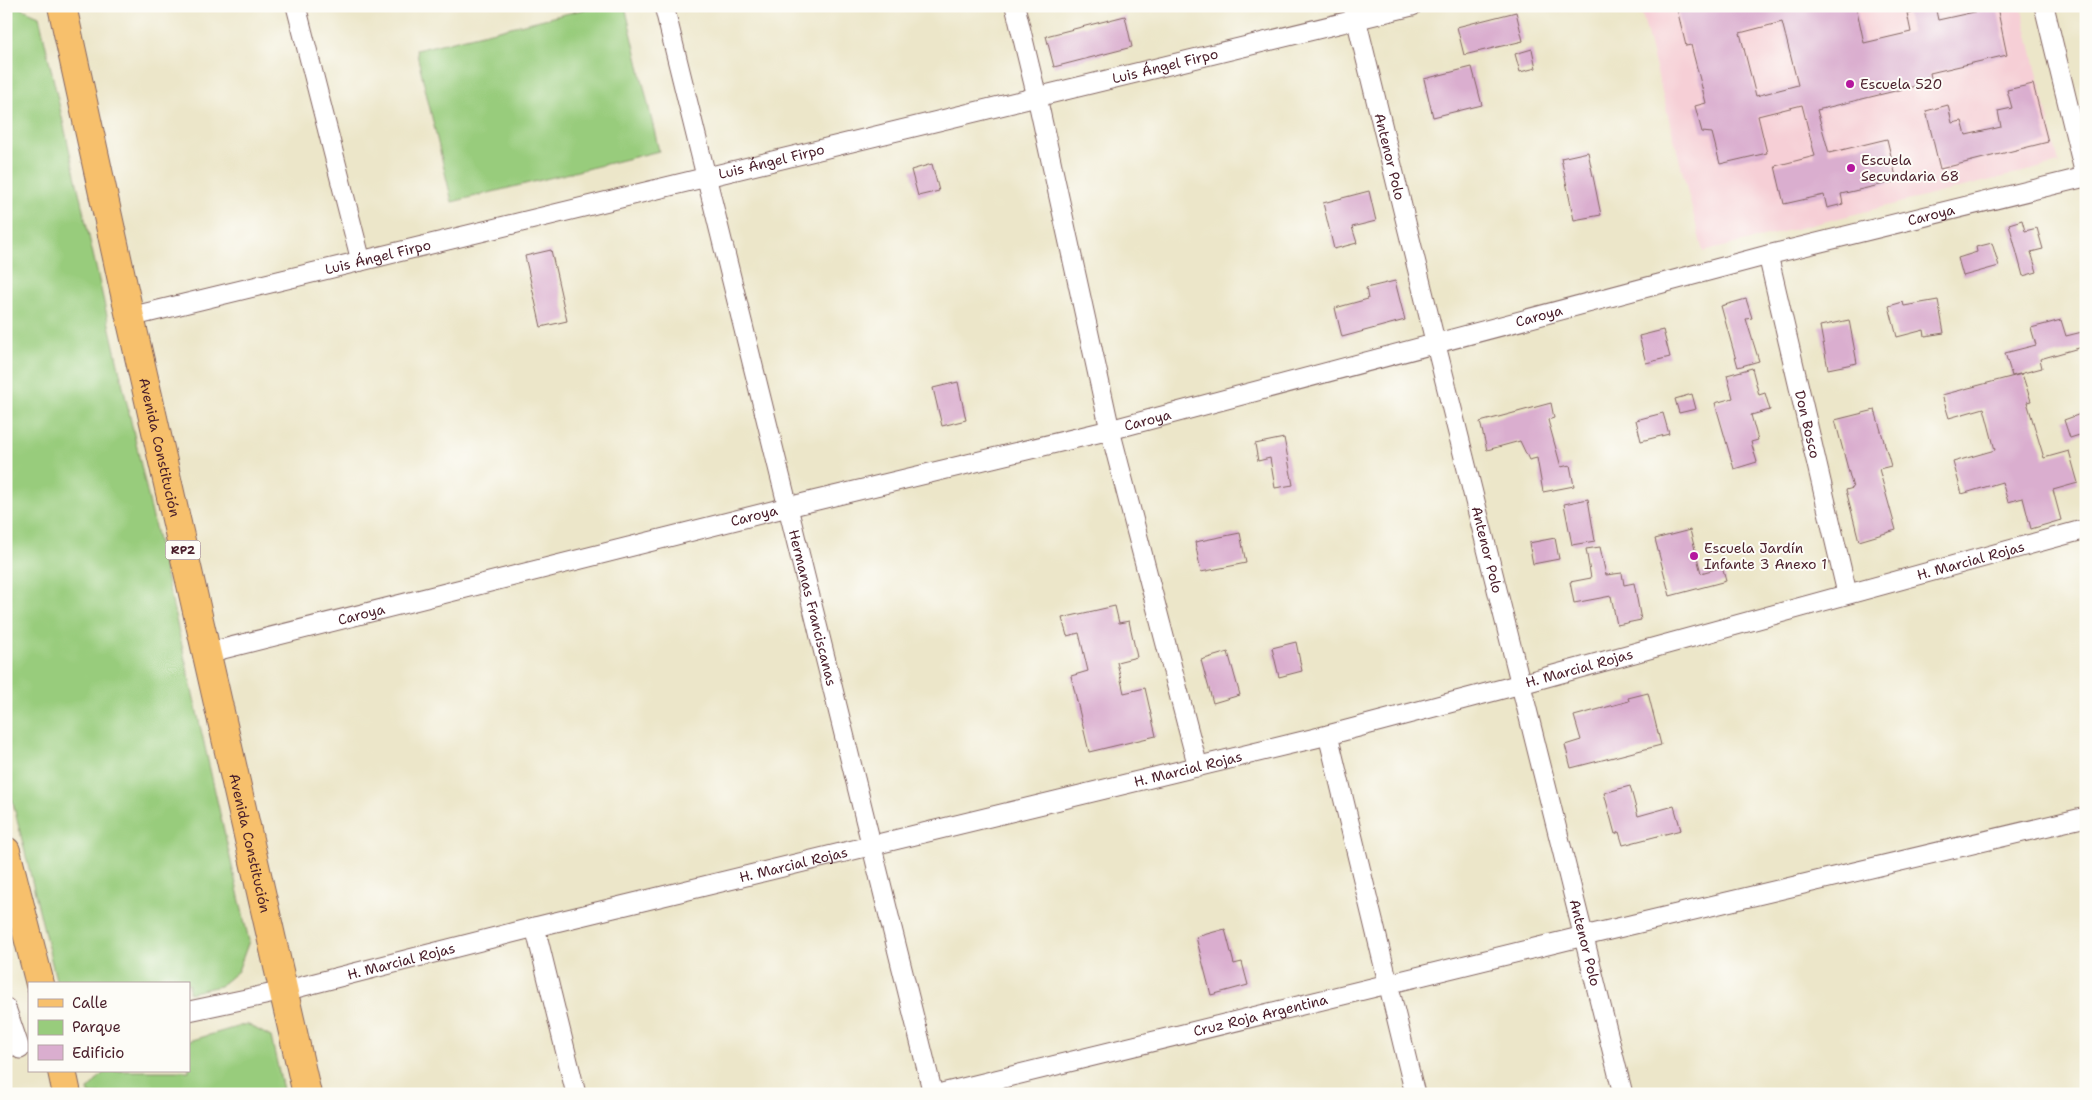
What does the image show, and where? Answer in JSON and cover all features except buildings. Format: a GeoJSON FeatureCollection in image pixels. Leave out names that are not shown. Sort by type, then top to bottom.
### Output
{"type":"FeatureCollection","features":[{"type":"Feature","properties":{"kind":"main road","name":"Avenida Constitución"},"geometry":{"type":"LineString","coordinates":[[62,6],[130,317],[307,1094]]}},
{"type":"Feature","properties":{"kind":"main road"},"geometry":{"type":"LineString","coordinates":[[6,851],[39,982]]}},
{"type":"Feature","properties":{"kind":"main road"},"geometry":{"type":"LineString","coordinates":[[62,1072],[67,1094]]}},
{"type":"Feature","properties":{"kind":"street"},"geometry":{"type":"LineString","coordinates":[[296,6],[360,261]]}},
{"type":"Feature","properties":{"kind":"street","name":"Hermanas Franciscanas"},"geometry":{"type":"LineString","coordinates":[[664,6],[933,1094]]}},
{"type":"Feature","properties":{"kind":"street"},"geometry":{"type":"LineString","coordinates":[[1014,6],[1037,97],[1110,430],[1198,767]]}},
{"type":"Feature","properties":{"kind":"street","name":"Luis Ángel Firpo"},"geometry":{"type":"LineString","coordinates":[[130,317],[1037,97],[1355,13],[1412,6]]}},
{"type":"Feature","properties":{"kind":"street"},"geometry":{"type":"LineString","coordinates":[[2044,6],[2086,178]]}},
{"type":"Feature","properties":{"kind":"street","name":"Antenor Polo"},"geometry":{"type":"LineString","coordinates":[[1355,13],[1623,1094]]}},
{"type":"Feature","properties":{"kind":"street","name":"Caroya"},"geometry":{"type":"LineString","coordinates":[[207,653],[788,507],[1110,430],[1436,345],[1768,255],[2086,178]]}},
{"type":"Feature","properties":{"kind":"street","name":"Don Bosco"},"geometry":{"type":"LineString","coordinates":[[1768,255],[1847,593]]}},
{"type":"Feature","properties":{"kind":"street","name":"H. Marcial Rojas"},"geometry":{"type":"LineString","coordinates":[[190,1011],[284,991],[535,927],[1328,734],[1521,684],[1847,593],[2086,529]]}},
{"type":"Feature","properties":{"kind":"street"},"geometry":{"type":"LineString","coordinates":[[1328,734],[1415,1094]]}},
{"type":"Feature","properties":{"kind":"street","name":"Cruz Roja Argentina"},"geometry":{"type":"LineString","coordinates":[[938,1094],[1389,983],[2086,817]]}},
{"type":"Feature","properties":{"kind":"street"},"geometry":{"type":"LineString","coordinates":[[535,927],[576,1094]]}},
{"type":"Feature","properties":{"kind":"street"},"geometry":{"type":"LineString","coordinates":[[6,1008],[18,1049]]}},
{"type":"Feature","properties":{"kind":"shaded area","name":"Escuela 520"},"geometry":{"type":"Polygon","coordinates":[[[1640,6],[2021,6],[2059,163],[1703,252],[1640,6]]]}},
{"type":"Feature","properties":{"kind":"green space"},"geometry":{"type":"Polygon","coordinates":[[[6,6],[16,6],[39,16],[249,941],[238,971],[220,986],[190,993],[190,982],[57,982],[6,774],[6,6]]]}},
{"type":"Feature","properties":{"kind":"green space"},"geometry":{"type":"Polygon","coordinates":[[[598,6],[625,6],[659,151],[452,202],[416,50],[598,6]]]}},
{"type":"Feature","properties":{"kind":"green space"},"geometry":{"type":"Polygon","coordinates":[[[247,1024],[271,1037],[284,1094],[89,1094],[88,1090],[104,1072],[190,1072],[190,1041],[247,1024]]]}},
{"type":"Feature","properties":{"kind":"place","name":"Escuela 520"},"geometry":{"type":"Point","coordinates":[1850,84]}},
{"type":"Feature","properties":{"kind":"place","name":"Escuela Secundaria 68"},"geometry":{"type":"Point","coordinates":[1851,168]}},
{"type":"Feature","properties":{"kind":"place","name":"Escuela Jardín Infante 3 Anexo 1"},"geometry":{"type":"Point","coordinates":[1694,556]}}]}
